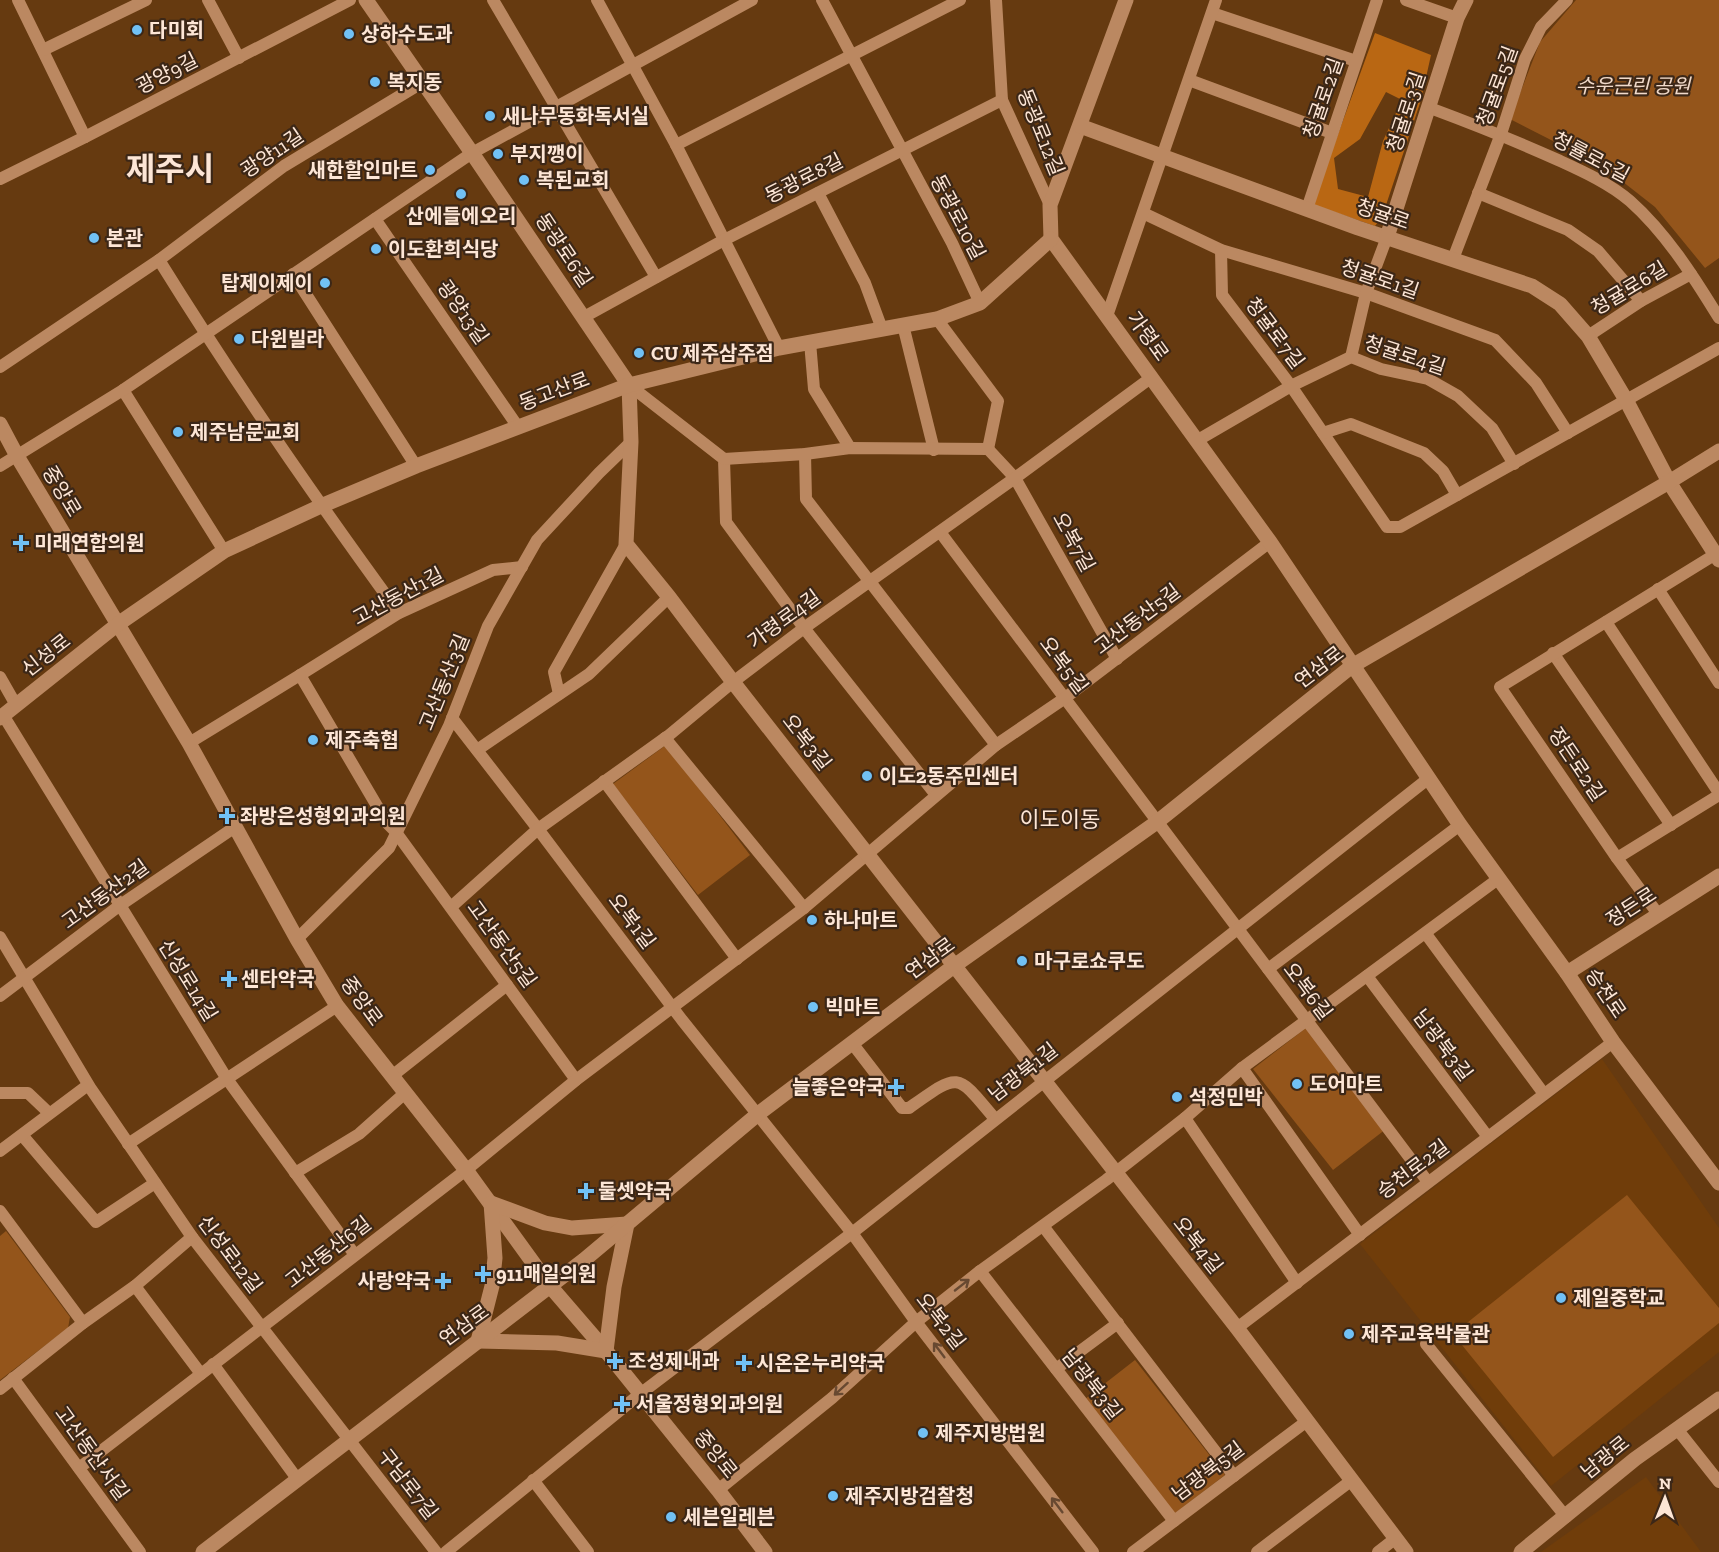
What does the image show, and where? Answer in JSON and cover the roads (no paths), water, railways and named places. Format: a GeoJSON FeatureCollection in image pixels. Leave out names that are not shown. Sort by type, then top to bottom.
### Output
{"type":"FeatureCollection","features":[{"type":"Feature","properties":{"kind":"main road","name":"동광로6길"},"geometry":{"type":"LineString","coordinates":[[366,0],[629,385]]}},
{"type":"Feature","properties":{"kind":"main road"},"geometry":{"type":"LineString","coordinates":[[1051,239],[1050,205],[1126,0]]}},
{"type":"Feature","properties":{"kind":"main road","name":"청귤로3길"},"geometry":{"type":"LineString","coordinates":[[1387,237],[1458,18],[1466,0]]}},
{"type":"Feature","properties":{"kind":"main road","name":"청귤로"},"geometry":{"type":"LineString","coordinates":[[1080,126],[1306,209],[1532,286],[1560,304],[1588,336],[1626,400],[1669,482]]}},
{"type":"Feature","properties":{"kind":"main road","name":"동고산로"},"geometry":{"type":"LineString","coordinates":[[118,624],[224,551],[321,506],[416,466],[629,385],[779,348],[937,319],[980,303],[1051,239]]}},
{"type":"Feature","properties":{"kind":"main road","name":"가령로"},"geometry":{"type":"LineString","coordinates":[[1051,239],[1270,542],[1352,666]]}},
{"type":"Feature","properties":{"kind":"main road"},"geometry":{"type":"LineString","coordinates":[[626,544],[632,442],[629,385]]}},
{"type":"Feature","properties":{"kind":"main road","name":"중앙로"},"geometry":{"type":"LineString","coordinates":[[0,424],[189,743],[297,939],[337,1006],[466,1170],[550,1286],[606,1351],[765,1552]]}},
{"type":"Feature","properties":{"kind":"main road","name":"연삼로"},"geometry":{"type":"LineString","coordinates":[[203,1552],[550,1286],[758,1114],[954,966],[1157,822],[1352,666],[1719,451]]}},
{"type":"Feature","properties":{"kind":"main road"},"geometry":{"type":"LineString","coordinates":[[1669,482],[1718,556]]}},
{"type":"Feature","properties":{"kind":"main road","name":"오복3길"},"geometry":{"type":"LineString","coordinates":[[626,544],[954,966]]}},
{"type":"Feature","properties":{"kind":"main road","name":"신성로"},"geometry":{"type":"LineString","coordinates":[[2,716],[118,624]]}},
{"type":"Feature","properties":{"kind":"main road","name":"승천로"},"geometry":{"type":"LineString","coordinates":[[1352,666],[1460,825],[1613,1042],[1719,1183]]}},
{"type":"Feature","properties":{"kind":"main road","name":"정든로"},"geometry":{"type":"LineString","coordinates":[[1567,974],[1719,876]]}},
{"type":"Feature","properties":{"kind":"main road","name":"오복4길"},"geometry":{"type":"LineString","coordinates":[[954,966],[1045,1079],[1406,1552]]}},
{"type":"Feature","properties":{"kind":"main road"},"geometry":{"type":"LineString","coordinates":[[490,1203],[545,1223],[563,1226],[627,1224],[614,1287],[606,1351],[557,1342],[478,1341],[492,1286],[495,1258],[490,1203]]}},
{"type":"Feature","properties":{"kind":"main road","name":"남광로"},"geometry":{"type":"LineString","coordinates":[[1521,1552],[1635,1459],[1719,1398]]}},
{"type":"Feature","properties":{"kind":"street"},"geometry":{"type":"LineString","coordinates":[[18,0],[85,137]]}},
{"type":"Feature","properties":{"kind":"street"},"geometry":{"type":"LineString","coordinates":[[43,50],[146,0]]}},
{"type":"Feature","properties":{"kind":"street"},"geometry":{"type":"LineString","coordinates":[[208,0],[239,58]]}},
{"type":"Feature","properties":{"kind":"street","name":"광양9길"},"geometry":{"type":"LineString","coordinates":[[0,179],[350,0]]}},
{"type":"Feature","properties":{"kind":"street"},"geometry":{"type":"LineString","coordinates":[[493,0],[656,277]]}},
{"type":"Feature","properties":{"kind":"street"},"geometry":{"type":"LineString","coordinates":[[597,0],[676,145],[779,348]]}},
{"type":"Feature","properties":{"kind":"street"},"geometry":{"type":"LineString","coordinates":[[0,466],[123,390],[472,153],[752,0]]}},
{"type":"Feature","properties":{"kind":"street","name":"동광로10길"},"geometry":{"type":"LineString","coordinates":[[822,0],[952,243],[980,303]]}},
{"type":"Feature","properties":{"kind":"street"},"geometry":{"type":"LineString","coordinates":[[676,145],[960,0]]}},
{"type":"Feature","properties":{"kind":"street","name":"동광로12길"},"geometry":{"type":"LineString","coordinates":[[996,0],[1002,100],[1050,205]]}},
{"type":"Feature","properties":{"kind":"street"},"geometry":{"type":"LineString","coordinates":[[1107,316],[1216,0]]}},
{"type":"Feature","properties":{"kind":"street","name":"청귤로2길"},"geometry":{"type":"LineString","coordinates":[[1306,209],[1377,0]]}},
{"type":"Feature","properties":{"kind":"street"},"geometry":{"type":"LineString","coordinates":[[1406,0],[1458,18]]}},
{"type":"Feature","properties":{"kind":"street","name":"청귤로5길"},"geometry":{"type":"LineString","coordinates":[[1453,259],[1501,134],[1525,59],[1541,27],[1567,0]]}},
{"type":"Feature","properties":{"kind":"street"},"geometry":{"type":"LineString","coordinates":[[1212,13],[1356,61]]}},
{"type":"Feature","properties":{"kind":"street"},"geometry":{"type":"LineString","coordinates":[[1189,80],[1332,133]]}},
{"type":"Feature","properties":{"kind":"street","name":"광양11길"},"geometry":{"type":"LineString","coordinates":[[0,367],[159,260],[284,166],[423,82]]}},
{"type":"Feature","properties":{"kind":"street"},"geometry":{"type":"LineString","coordinates":[[901,151],[1002,100]]}},
{"type":"Feature","properties":{"kind":"street","name":"청률로5길"},"geometry":{"type":"LineString","coordinates":[[1430,108],[1501,134],[1590,175],[1629,200],[1662,236],[1691,274],[1719,318]]}},
{"type":"Feature","properties":{"kind":"street","name":"동광로8길"},"geometry":{"type":"LineString","coordinates":[[724,240],[901,151]]}},
{"type":"Feature","properties":{"kind":"street"},"geometry":{"type":"LineString","coordinates":[[818,193],[865,283],[882,329]]}},
{"type":"Feature","properties":{"kind":"street"},"geometry":{"type":"LineString","coordinates":[[1478,193],[1569,230],[1598,251],[1641,301]]}},
{"type":"Feature","properties":{"kind":"street","name":"청귤로1길"},"geometry":{"type":"LineString","coordinates":[[1143,213],[1221,250],[1366,293],[1495,340],[1536,383],[1568,433]]}},
{"type":"Feature","properties":{"kind":"street","name":"광양13길"},"geometry":{"type":"LineString","coordinates":[[375,219],[518,427]]}},
{"type":"Feature","properties":{"kind":"street"},"geometry":{"type":"LineString","coordinates":[[1351,357],[1366,293],[1387,237]]}},
{"type":"Feature","properties":{"kind":"street","name":"동광로6길"},"geometry":{"type":"LineString","coordinates":[[584,317],[724,240]]}},
{"type":"Feature","properties":{"kind":"street","name":"청귤로7길"},"geometry":{"type":"LineString","coordinates":[[1221,250],[1222,295],[1291,386],[1387,527],[1400,527],[1626,400]]}},
{"type":"Feature","properties":{"kind":"street"},"geometry":{"type":"LineString","coordinates":[[159,260],[205,334],[321,506],[399,613]]}},
{"type":"Feature","properties":{"kind":"street"},"geometry":{"type":"LineString","coordinates":[[293,274],[416,466]]}},
{"type":"Feature","properties":{"kind":"street","name":"청귤로6길"},"geometry":{"type":"LineString","coordinates":[[1588,336],[1641,301],[1691,274]]}},
{"type":"Feature","properties":{"kind":"street"},"geometry":{"type":"LineString","coordinates":[[629,385],[724,459],[805,454],[850,448],[988,449],[998,401],[937,319]]}},
{"type":"Feature","properties":{"kind":"street"},"geometry":{"type":"LineString","coordinates":[[903,325],[934,450]]}},
{"type":"Feature","properties":{"kind":"street"},"geometry":{"type":"LineString","coordinates":[[810,342],[814,389],[850,448]]}},
{"type":"Feature","properties":{"kind":"street"},"geometry":{"type":"LineString","coordinates":[[1626,400],[1719,348]]}},
{"type":"Feature","properties":{"kind":"street","name":"청귤로4길"},"geometry":{"type":"LineString","coordinates":[[1198,440],[1291,386],[1351,357],[1381,369],[1428,379],[1458,396],[1492,428],[1514,464]]}},
{"type":"Feature","properties":{"kind":"street","name":"가령로4길"},"geometry":{"type":"LineString","coordinates":[[451,907],[538,829],[664,738],[804,628],[1152,377]]}},
{"type":"Feature","properties":{"kind":"street"},"geometry":{"type":"LineString","coordinates":[[123,390],[224,551]]}},
{"type":"Feature","properties":{"kind":"street"},"geometry":{"type":"LineString","coordinates":[[1323,433],[1351,424],[1424,453],[1443,471],[1457,495]]}},
{"type":"Feature","properties":{"kind":"street","name":"고산동산3길"},"geometry":{"type":"LineString","coordinates":[[297,939],[389,848],[452,718],[488,627],[537,540],[599,473],[632,442]]}},
{"type":"Feature","properties":{"kind":"street","name":"오복7길"},"geometry":{"type":"LineString","coordinates":[[988,449],[1015,478],[1117,659]]}},
{"type":"Feature","properties":{"kind":"street"},"geometry":{"type":"LineString","coordinates":[[805,454],[806,499],[996,745]]}},
{"type":"Feature","properties":{"kind":"street"},"geometry":{"type":"LineString","coordinates":[[724,459],[726,522],[804,628],[936,795]]}},
{"type":"Feature","properties":{"kind":"street","name":"오복5길"},"geometry":{"type":"LineString","coordinates":[[940,532],[1157,822]]}},
{"type":"Feature","properties":{"kind":"street","name":"고산동산5길"},"geometry":{"type":"LineString","coordinates":[[466,1170],[576,1080],[804,908],[996,745],[1065,698],[1270,542]]}},
{"type":"Feature","properties":{"kind":"street"},"geometry":{"type":"LineString","coordinates":[[559,694],[555,672],[626,544]]}},
{"type":"Feature","properties":{"kind":"street","name":"정든로2길"},"geometry":{"type":"LineString","coordinates":[[1658,914],[1500,687],[1658,589],[1718,556]]}},
{"type":"Feature","properties":{"kind":"street","name":"고산동산1길"},"geometry":{"type":"LineString","coordinates":[[189,743],[399,613],[493,570],[522,567]]}},
{"type":"Feature","properties":{"kind":"street"},"geometry":{"type":"LineString","coordinates":[[1658,589],[1719,683]]}},
{"type":"Feature","properties":{"kind":"street"},"geometry":{"type":"LineString","coordinates":[[477,750],[589,674],[669,597]]}},
{"type":"Feature","properties":{"kind":"street"},"geometry":{"type":"LineString","coordinates":[[1606,622],[1719,794],[1617,858]]}},
{"type":"Feature","properties":{"kind":"street"},"geometry":{"type":"LineString","coordinates":[[1553,653],[1671,825]]}},
{"type":"Feature","properties":{"kind":"street"},"geometry":{"type":"LineString","coordinates":[[300,675],[387,823],[396,831]]}},
{"type":"Feature","properties":{"kind":"street"},"geometry":{"type":"LineString","coordinates":[[0,677],[16,705]]}},
{"type":"Feature","properties":{"kind":"street","name":"신성로14길"},"geometry":{"type":"LineString","coordinates":[[2,716],[227,1079],[355,1255]]}},
{"type":"Feature","properties":{"kind":"street","name":"오복1길"},"geometry":{"type":"LineString","coordinates":[[452,718],[758,1114]]}},
{"type":"Feature","properties":{"kind":"street"},"geometry":{"type":"LineString","coordinates":[[664,738],[804,908]]}},
{"type":"Feature","properties":{"kind":"street","name":"남광북1길"},"geometry":{"type":"LineString","coordinates":[[640,1394],[852,1233],[1429,778]]}},
{"type":"Feature","properties":{"kind":"street"},"geometry":{"type":"LineString","coordinates":[[604,781],[737,959]]}},
{"type":"Feature","properties":{"kind":"street","name":"오복6길"},"geometry":{"type":"LineString","coordinates":[[1157,822],[1428,1182]]}},
{"type":"Feature","properties":{"kind":"street"},"geometry":{"type":"LineString","coordinates":[[1268,969],[1460,825]]}},
{"type":"Feature","properties":{"kind":"street","name":"고산동산2길"},"geometry":{"type":"LineString","coordinates":[[0,996],[119,906],[235,827]]}},
{"type":"Feature","properties":{"kind":"street","name":"고산동산5길"},"geometry":{"type":"LineString","coordinates":[[396,831],[576,1080]]}},
{"type":"Feature","properties":{"kind":"street"},"geometry":{"type":"LineString","coordinates":[[718,1490],[832,1398],[916,1322],[980,1271],[1115,1173],[1185,1118],[1242,1068],[1498,879]]}},
{"type":"Feature","properties":{"kind":"street"},"geometry":{"type":"LineString","coordinates":[[1426,934],[1544,1094]]}},
{"type":"Feature","properties":{"kind":"street","name":"신성로12길"},"geometry":{"type":"LineString","coordinates":[[0,937],[88,1085],[192,1237],[349,1440]]}},
{"type":"Feature","properties":{"kind":"street","name":"남광북3길"},"geometry":{"type":"LineString","coordinates":[[1367,976],[1488,1137]]}},
{"type":"Feature","properties":{"kind":"street"},"geometry":{"type":"LineString","coordinates":[[392,1076],[507,985]]}},
{"type":"Feature","properties":{"kind":"street"},"geometry":{"type":"LineString","coordinates":[[128,1144],[337,1006]]}},
{"type":"Feature","properties":{"kind":"street","name":"승천로2길"},"geometry":{"type":"LineString","coordinates":[[1237,1328],[1613,1042]]}},
{"type":"Feature","properties":{"kind":"street"},"geometry":{"type":"LineString","coordinates":[[852,1043],[902,1108],[909,1108],[943,1084],[962,1082],[968,1086],[995,1119]]}},
{"type":"Feature","properties":{"kind":"street"},"geometry":{"type":"LineString","coordinates":[[1242,1068],[1360,1235]]}},
{"type":"Feature","properties":{"kind":"street"},"geometry":{"type":"LineString","coordinates":[[0,1151],[88,1085]]}},
{"type":"Feature","properties":{"kind":"street"},"geometry":{"type":"LineString","coordinates":[[0,1093],[28,1093],[48,1113]]}},
{"type":"Feature","properties":{"kind":"street"},"geometry":{"type":"LineString","coordinates":[[295,1173],[359,1134],[405,1093]]}},
{"type":"Feature","properties":{"kind":"street","name":"오복2길"},"geometry":{"type":"LineString","coordinates":[[758,1114],[852,1233],[916,1322],[1093,1552]]}},
{"type":"Feature","properties":{"kind":"street"},"geometry":{"type":"LineString","coordinates":[[1185,1118],[1297,1282]]}},
{"type":"Feature","properties":{"kind":"street"},"geometry":{"type":"LineString","coordinates":[[22,1135],[96,1222],[155,1183]]}},
{"type":"Feature","properties":{"kind":"street","name":"고산동산6길"},"geometry":{"type":"LineString","coordinates":[[79,1468],[466,1170]]}},
{"type":"Feature","properties":{"kind":"street"},"geometry":{"type":"LineString","coordinates":[[0,1211],[83,1323]]}},
{"type":"Feature","properties":{"kind":"street"},"geometry":{"type":"LineString","coordinates":[[1043,1226],[1234,1476]]}},
{"type":"Feature","properties":{"kind":"street"},"geometry":{"type":"LineString","coordinates":[[0,1389],[83,1323],[135,1286],[192,1237]]}},
{"type":"Feature","properties":{"kind":"street","name":"남광북3길"},"geometry":{"type":"LineString","coordinates":[[980,1271],[1174,1521]]}},
{"type":"Feature","properties":{"kind":"street"},"geometry":{"type":"LineString","coordinates":[[135,1286],[201,1374]]}},
{"type":"Feature","properties":{"kind":"street"},"geometry":{"type":"LineString","coordinates":[[1056,1369],[1118,1323]]}},
{"type":"Feature","properties":{"kind":"street"},"geometry":{"type":"LineString","coordinates":[[1426,1344],[1566,1517]]}},
{"type":"Feature","properties":{"kind":"street"},"geometry":{"type":"LineString","coordinates":[[213,1365],[298,1480]]}},
{"type":"Feature","properties":{"kind":"street","name":"고산동산서길"},"geometry":{"type":"LineString","coordinates":[[13,1378],[140,1552]]}},
{"type":"Feature","properties":{"kind":"street"},"geometry":{"type":"LineString","coordinates":[[446,1552],[640,1394]]}},
{"type":"Feature","properties":{"kind":"street","name":"남광북5길"},"geometry":{"type":"LineString","coordinates":[[1133,1552],[1307,1421]]}},
{"type":"Feature","properties":{"kind":"street"},"geometry":{"type":"LineString","coordinates":[[1677,1429],[1719,1482]]}},
{"type":"Feature","properties":{"kind":"street","name":"구남로7길"},"geometry":{"type":"LineString","coordinates":[[349,1440],[436,1552]]}},
{"type":"Feature","properties":{"kind":"street"},"geometry":{"type":"LineString","coordinates":[[533,1480],[588,1552]]}},
{"type":"Feature","properties":{"kind":"street"},"geometry":{"type":"LineString","coordinates":[[1257,1552],[1352,1480]]}},
{"type":"Feature","properties":{"kind":"street"},"geometry":{"type":"LineString","coordinates":[[1378,1552],[1396,1538]]}},
{"type":"Feature","properties":{"kind":"place","name":"다미회"},"geometry":{"type":"Point","coordinates":[137,30]}},
{"type":"Feature","properties":{"kind":"place","name":"상하수도과"},"geometry":{"type":"Point","coordinates":[349,34]}},
{"type":"Feature","properties":{"kind":"place","name":"복지동"},"geometry":{"type":"Point","coordinates":[375,82]}},
{"type":"Feature","properties":{"kind":"place","name":"새나무동화독서실"},"geometry":{"type":"Point","coordinates":[490,116]}},
{"type":"Feature","properties":{"kind":"place","name":"부지깽이"},"geometry":{"type":"Point","coordinates":[498,154]}},
{"type":"Feature","properties":{"kind":"place","name":"새한할인마트"},"geometry":{"type":"Point","coordinates":[430,170]}},
{"type":"Feature","properties":{"kind":"place","name":"복된교회"},"geometry":{"type":"Point","coordinates":[524,180]}},
{"type":"Feature","properties":{"kind":"place","name":"산에들에오리"},"geometry":{"type":"Point","coordinates":[461,194]}},
{"type":"Feature","properties":{"kind":"place","name":"본관"},"geometry":{"type":"Point","coordinates":[94,238]}},
{"type":"Feature","properties":{"kind":"place","name":"이도환희식당"},"geometry":{"type":"Point","coordinates":[376,249]}},
{"type":"Feature","properties":{"kind":"place","name":"탑제이제이"},"geometry":{"type":"Point","coordinates":[325,283]}},
{"type":"Feature","properties":{"kind":"place","name":"다윈빌라"},"geometry":{"type":"Point","coordinates":[239,339]}},
{"type":"Feature","properties":{"kind":"place","name":"CU 제주삼주점"},"geometry":{"type":"Point","coordinates":[639,353]}},
{"type":"Feature","properties":{"kind":"place","name":"제주남문교회"},"geometry":{"type":"Point","coordinates":[178,432]}},
{"type":"Feature","properties":{"kind":"place","name":"미래연합의원"},"geometry":{"type":"Point","coordinates":[21,543]}},
{"type":"Feature","properties":{"kind":"place","name":"제주축협"},"geometry":{"type":"Point","coordinates":[313,740]}},
{"type":"Feature","properties":{"kind":"place","name":"이도2동주민센터"},"geometry":{"type":"Point","coordinates":[867,776]}},
{"type":"Feature","properties":{"kind":"place","name":"좌방은성형외과의원"},"geometry":{"type":"Point","coordinates":[227,816]}},
{"type":"Feature","properties":{"kind":"place","name":"하나마트"},"geometry":{"type":"Point","coordinates":[812,920]}},
{"type":"Feature","properties":{"kind":"place","name":"마구로쇼쿠도"},"geometry":{"type":"Point","coordinates":[1022,961]}},
{"type":"Feature","properties":{"kind":"place","name":"센타약국"},"geometry":{"type":"Point","coordinates":[229,979]}},
{"type":"Feature","properties":{"kind":"place","name":"빅마트"},"geometry":{"type":"Point","coordinates":[813,1007]}},
{"type":"Feature","properties":{"kind":"place","name":"도어마트"},"geometry":{"type":"Point","coordinates":[1297,1084]}},
{"type":"Feature","properties":{"kind":"place","name":"늘좋은약국"},"geometry":{"type":"Point","coordinates":[896,1087]}},
{"type":"Feature","properties":{"kind":"place","name":"석정민박"},"geometry":{"type":"Point","coordinates":[1177,1097]}},
{"type":"Feature","properties":{"kind":"place","name":"둘셋약국"},"geometry":{"type":"Point","coordinates":[586,1191]}},
{"type":"Feature","properties":{"kind":"place","name":"911매일의원"},"geometry":{"type":"Point","coordinates":[483,1274]}},
{"type":"Feature","properties":{"kind":"place","name":"사랑약국"},"geometry":{"type":"Point","coordinates":[443,1281]}},
{"type":"Feature","properties":{"kind":"place","name":"제일중학교"},"geometry":{"type":"Point","coordinates":[1561,1298]}},
{"type":"Feature","properties":{"kind":"place","name":"제주교육박물관"},"geometry":{"type":"Point","coordinates":[1349,1334]}},
{"type":"Feature","properties":{"kind":"place","name":"조성제내과"},"geometry":{"type":"Point","coordinates":[615,1361]}},
{"type":"Feature","properties":{"kind":"place","name":"시온온누리약국"},"geometry":{"type":"Point","coordinates":[744,1363]}},
{"type":"Feature","properties":{"kind":"place","name":"서울정형외과의원"},"geometry":{"type":"Point","coordinates":[622,1404]}},
{"type":"Feature","properties":{"kind":"place","name":"제주지방법원"},"geometry":{"type":"Point","coordinates":[923,1433]}},
{"type":"Feature","properties":{"kind":"place","name":"제주지방검찰청"},"geometry":{"type":"Point","coordinates":[833,1496]}},
{"type":"Feature","properties":{"kind":"place","name":"세븐일레븐"},"geometry":{"type":"Point","coordinates":[671,1517]}},
{"type":"Feature","properties":{"kind":"district","name":"제주시"},"geometry":{"type":"Point","coordinates":[170,169]}},
{"type":"Feature","properties":{"kind":"district","name":"이도이동"},"geometry":{"type":"Point","coordinates":[1060,819]}},
{"type":"Feature","properties":{"kind":"park label","name":"수운근린 공원"},"geometry":{"type":"Point","coordinates":[1633,86]}}]}
